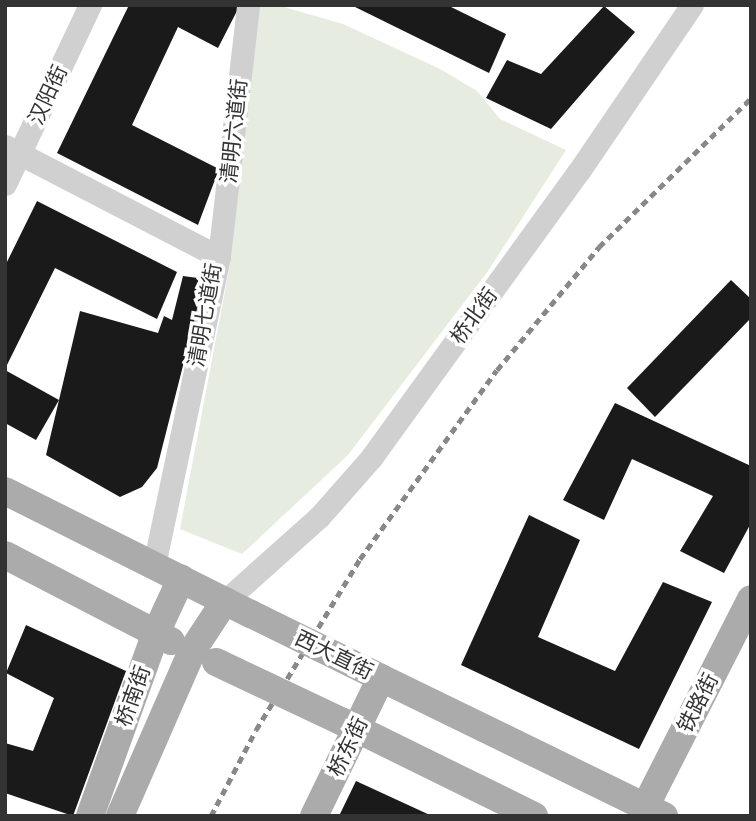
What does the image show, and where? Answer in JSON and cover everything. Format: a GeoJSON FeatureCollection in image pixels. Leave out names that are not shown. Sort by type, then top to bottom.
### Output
{"type":"FeatureCollection","features":[{"type":"Feature","properties":{"kind":"main road","name":"西大直街"},"geometry":{"type":"LineString","coordinates":[[5,491],[650,813]]}},
{"type":"Feature","properties":{"kind":"main road"},"geometry":{"type":"LineString","coordinates":[[5,555],[156,633],[534,816]]}},
{"type":"Feature","properties":{"kind":"main road","name":"桥南街"},"geometry":{"type":"LineString","coordinates":[[90,816],[156,633],[181,579]]}},
{"type":"Feature","properties":{"kind":"main road","name":"铁路街"},"geometry":{"type":"LineString","coordinates":[[650,813],[751,600]]}},
{"type":"Feature","properties":{"kind":"main road","name":"桥南街"},"geometry":{"type":"LineString","coordinates":[[120,816],[204,656],[225,601]]}},
{"type":"Feature","properties":{"kind":"main road","name":"桥东街"},"geometry":{"type":"LineString","coordinates":[[314,816],[350,725],[381,678]]}},
{"type":"Feature","properties":{"kind":"street","name":"汉阳街"},"geometry":{"type":"LineString","coordinates":[[5,184],[13,150],[90,5]]}},
{"type":"Feature","properties":{"kind":"street","name":"清明六道街"},"geometry":{"type":"LineString","coordinates":[[219,257],[248,5]]}},
{"type":"Feature","properties":{"kind":"street","name":"桥北街"},"geometry":{"type":"LineString","coordinates":[[225,601],[319,517],[371,458],[579,171],[692,5]]}},
{"type":"Feature","properties":{"kind":"street","name":"清明七道街"},"geometry":{"type":"LineString","coordinates":[[13,150],[219,257],[154,566]]}},
{"type":"Feature","properties":{"kind":"shaded area"},"geometry":{"type":"Polygon","coordinates":[[[259,5],[277,5],[343,24],[440,69],[477,91],[500,119],[566,150],[488,271],[348,455],[242,554],[180,529],[231,259],[259,5]]]}},
{"type":"Feature","properties":{"kind":"building"},"geometry":{"type":"Polygon","coordinates":[[[129,5],[239,7],[218,48],[178,27],[132,125],[219,169],[198,225],[57,153],[129,5]]]}},
{"type":"Feature","properties":{"kind":"building"},"geometry":{"type":"Polygon","coordinates":[[[351,5],[447,5],[506,34],[489,73],[351,5]]]}},
{"type":"Feature","properties":{"kind":"building"},"geometry":{"type":"Polygon","coordinates":[[[604,6],[635,32],[551,129],[486,98],[507,60],[541,74],[604,6]]]}},
{"type":"Feature","properties":{"kind":"building"},"geometry":{"type":"Polygon","coordinates":[[[37,201],[177,272],[157,319],[55,268],[5,369],[5,266],[37,201]]]}},
{"type":"Feature","properties":{"kind":"building"},"geometry":{"type":"Polygon","coordinates":[[[183,276],[205,279],[157,468],[142,487],[120,497],[46,455],[80,311],[158,333],[164,316],[172,320],[183,276]]]}},
{"type":"Feature","properties":{"kind":"building"},"geometry":{"type":"Polygon","coordinates":[[[731,280],[751,299],[751,318],[655,417],[627,388],[731,280]]]}},
{"type":"Feature","properties":{"kind":"building"},"geometry":{"type":"Polygon","coordinates":[[[5,370],[59,400],[36,440],[5,423],[5,370]]]}},
{"type":"Feature","properties":{"kind":"building"},"geometry":{"type":"Polygon","coordinates":[[[615,403],[751,466],[751,523],[724,573],[680,551],[713,496],[632,459],[604,520],[563,500],[615,403]]]}},
{"type":"Feature","properties":{"kind":"building"},"geometry":{"type":"Polygon","coordinates":[[[529,515],[580,540],[538,637],[615,671],[663,582],[712,602],[639,749],[461,665],[529,515]]]}},
{"type":"Feature","properties":{"kind":"building"},"geometry":{"type":"Polygon","coordinates":[[[26,625],[126,671],[73,816],[5,793],[5,743],[33,751],[54,698],[6,673],[26,625]]]}},
{"type":"Feature","properties":{"kind":"building"},"geometry":{"type":"Polygon","coordinates":[[[356,781],[432,816],[339,816],[356,781]]]}},
{"type":"Feature","properties":{"kind":"railway"},"geometry":{"type":"LineString","coordinates":[[211,816],[256,730],[360,559],[497,370],[599,247],[751,98]]}}]}
